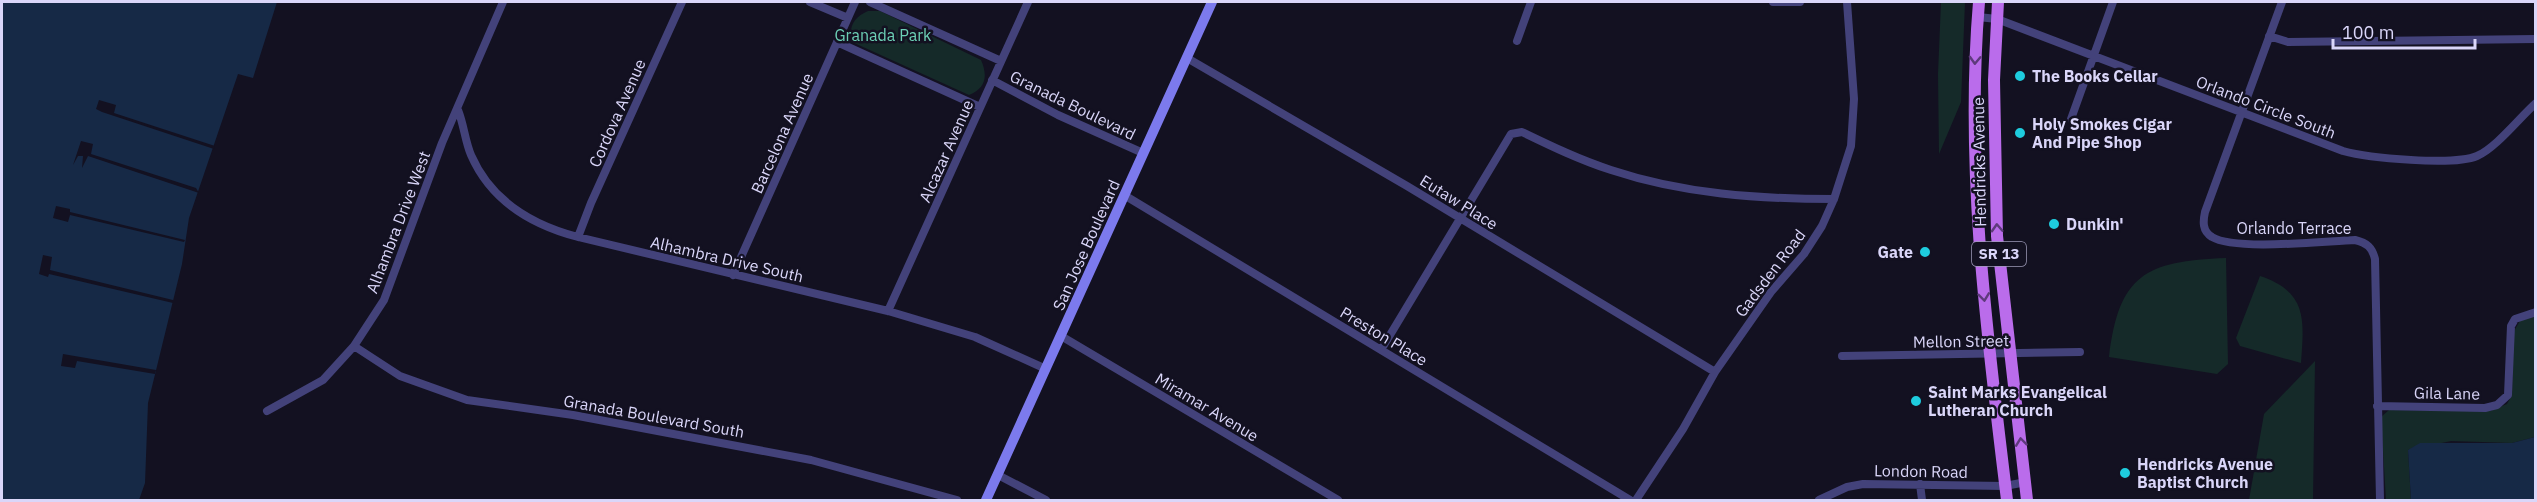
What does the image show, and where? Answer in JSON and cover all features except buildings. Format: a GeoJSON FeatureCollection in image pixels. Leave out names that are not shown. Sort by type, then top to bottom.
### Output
{"type":"FeatureCollection","features":[{"type":"Feature","properties":{"kind":"main road","name":"Hendricks Avenue"},"geometry":{"type":"LineString","coordinates":[[1979,2],[1975,141],[1980,249],[2007,501]]}},
{"type":"Feature","properties":{"kind":"main road","name":"Hendricks Avenue"},"geometry":{"type":"LineString","coordinates":[[1998,2],[1994,123],[1999,249],[2027,501]]}},
{"type":"Feature","properties":{"kind":"main road"},"geometry":{"type":"LineString","coordinates":[[1980,249],[1999,249]]}},
{"type":"Feature","properties":{"kind":"street","name":"Alhambra Drive West"},"geometry":{"type":"LineString","coordinates":[[267,411],[316,386],[354,346],[384,300],[427,181],[503,2]]}},
{"type":"Feature","properties":{"kind":"street","name":"Cordova Avenue"},"geometry":{"type":"LineString","coordinates":[[578,237],[591,203],[682,2]]}},
{"type":"Feature","properties":{"kind":"street"},"geometry":{"type":"LineString","coordinates":[[810,2],[848,18]]}},
{"type":"Feature","properties":{"kind":"street","name":"Barcelona Avenue"},"geometry":{"type":"LineString","coordinates":[[732,274],[855,2]]}},
{"type":"Feature","properties":{"kind":"street","name":"Granada Boulevard"},"geometry":{"type":"LineString","coordinates":[[870,2],[1001,61]]}},
{"type":"Feature","properties":{"kind":"street","name":"Alcazar Avenue"},"geometry":{"type":"LineString","coordinates":[[888,311],[1028,2]]}},
{"type":"Feature","properties":{"kind":"street","name":"San Jose Boulevard"},"geometry":{"type":"LineString","coordinates":[[986,501],[1212,2]]}},
{"type":"Feature","properties":{"kind":"street"},"geometry":{"type":"LineString","coordinates":[[1517,41],[1531,2]]}},
{"type":"Feature","properties":{"kind":"street"},"geometry":{"type":"LineString","coordinates":[[1773,2],[1800,2]]}},
{"type":"Feature","properties":{"kind":"street","name":"Gadsden Road"},"geometry":{"type":"LineString","coordinates":[[1636,501],[1683,429],[1715,372],[1771,292],[1804,254],[1822,226],[1834,199],[1851,146],[1854,99],[1847,2]]}},
{"type":"Feature","properties":{"kind":"street"},"geometry":{"type":"LineString","coordinates":[[2072,119],[2092,55],[2113,2]]}},
{"type":"Feature","properties":{"kind":"street"},"geometry":{"type":"LineString","coordinates":[[2242,112],[2282,2]]}},
{"type":"Feature","properties":{"kind":"street","name":"Orlando Circle South"},"geometry":{"type":"LineString","coordinates":[[1978,17],[1997,19],[2352,154],[2381,158],[2462,159],[2479,156],[2535,103]]}},
{"type":"Feature","properties":{"kind":"street"},"geometry":{"type":"LineString","coordinates":[[2269,36],[2288,42],[2535,39]]}},
{"type":"Feature","properties":{"kind":"street"},"geometry":{"type":"LineString","coordinates":[[837,42],[980,107]]}},
{"type":"Feature","properties":{"kind":"street","name":"Eutaw Place"},"geometry":{"type":"LineString","coordinates":[[1187,58],[1715,372]]}},
{"type":"Feature","properties":{"kind":"street","name":"Granada Boulevard"},"geometry":{"type":"LineString","coordinates":[[992,80],[1058,115],[1143,153]]}},
{"type":"Feature","properties":{"kind":"street","name":"Alhambra Drive South"},"geometry":{"type":"LineString","coordinates":[[458,110],[471,156],[493,189],[519,213],[538,225],[578,237],[888,311],[975,337],[1046,369]]}},
{"type":"Feature","properties":{"kind":"street","name":"Orlando Terrace"},"geometry":{"type":"LineString","coordinates":[[2242,112],[2205,212],[2205,229],[2210,236],[2231,243],[2355,240],[2365,243],[2372,249],[2375,260],[2377,406]]}},
{"type":"Feature","properties":{"kind":"street"},"geometry":{"type":"LineString","coordinates":[[1381,350],[1511,134],[1522,132],[1611,170],[1668,184],[1730,195],[1834,199]]}},
{"type":"Feature","properties":{"kind":"street","name":"Preston Place"},"geometry":{"type":"LineString","coordinates":[[1124,195],[1630,501]]}},
{"type":"Feature","properties":{"kind":"street","name":"Gila Lane"},"geometry":{"type":"LineString","coordinates":[[2377,406],[2485,408],[2497,405],[2508,395],[2509,336],[2515,319],[2535,312]]}},
{"type":"Feature","properties":{"kind":"street","name":"Miramar Avenue"},"geometry":{"type":"LineString","coordinates":[[1061,336],[1338,501]]}},
{"type":"Feature","properties":{"kind":"street","name":"Granada Boulevard South"},"geometry":{"type":"LineString","coordinates":[[354,346],[400,376],[467,399],[573,415],[799,457],[957,501]]}},
{"type":"Feature","properties":{"kind":"street","name":"Mellon Street"},"geometry":{"type":"LineString","coordinates":[[1842,357],[2080,352]]}},
{"type":"Feature","properties":{"kind":"street"},"geometry":{"type":"LineString","coordinates":[[2377,406],[2380,501]]}},
{"type":"Feature","properties":{"kind":"street"},"geometry":{"type":"LineString","coordinates":[[998,475],[1046,501]]}},
{"type":"Feature","properties":{"kind":"street","name":"London Road"},"geometry":{"type":"LineString","coordinates":[[1819,501],[1847,487],[1863,484],[2005,486],[2026,482]]}},
{"type":"Feature","properties":{"kind":"street"},"geometry":{"type":"LineString","coordinates":[[1920,484],[1922,501]]}},
{"type":"Feature","properties":{"kind":"green space"},"geometry":{"type":"Polygon","coordinates":[[[1941,2],[1965,2],[1961,102],[1939,154],[1938,74],[1941,2]]]}},
{"type":"Feature","properties":{"kind":"green space","name":"Granada Park"},"geometry":{"type":"Polygon","coordinates":[[[868,11],[880,11],[981,60],[985,76],[982,85],[969,95],[852,42],[853,23],[868,11]]]}},
{"type":"Feature","properties":{"kind":"green space"},"geometry":{"type":"Polygon","coordinates":[[[2226,258],[2228,364],[2217,374],[2109,357],[2120,307],[2129,290],[2141,278],[2156,269],[2175,263],[2226,258]]]}},
{"type":"Feature","properties":{"kind":"green space"},"geometry":{"type":"Polygon","coordinates":[[[2260,276],[2287,290],[2300,309],[2303,334],[2301,363],[2240,346],[2236,338],[2260,276]]]}},
{"type":"Feature","properties":{"kind":"green space"},"geometry":{"type":"Polygon","coordinates":[[[2535,316],[2535,437],[2512,443],[2451,441],[2408,450],[2411,500],[2386,500],[2381,417],[2389,410],[2490,411],[2507,404],[2512,395],[2513,333],[2521,319],[2535,316]]]}},
{"type":"Feature","properties":{"kind":"green space"},"geometry":{"type":"Polygon","coordinates":[[[2315,361],[2313,500],[2249,500],[2264,414],[2315,361]]]}},
{"type":"Feature","properties":{"kind":"water"},"geometry":{"type":"Polygon","coordinates":[[[2,2],[277,2],[253,78],[238,74],[189,218],[182,264],[148,403],[145,483],[139,500],[2,500],[2,2]]]}},
{"type":"Feature","properties":{"kind":"water"},"geometry":{"type":"Polygon","coordinates":[[[2535,437],[2535,500],[2411,500],[2408,450],[2420,443],[2512,443],[2535,437]]]}},
{"type":"Feature","properties":{"kind":"pier"},"geometry":{"type":"Polygon","coordinates":[[[99,100],[116,105],[114,113],[215,146],[214,149],[102,112],[96,109],[99,100]]]}},
{"type":"Feature","properties":{"kind":"pier"},"geometry":{"type":"Polygon","coordinates":[[[81,141],[93,144],[91,154],[196,188],[199,193],[88,156],[82,168],[83,156],[78,156],[73,165],[81,141]]]}},
{"type":"Feature","properties":{"kind":"pier"},"geometry":{"type":"Polygon","coordinates":[[[56,206],[70,209],[70,212],[185,240],[184,242],[70,215],[68,222],[53,218],[56,206]]]}},
{"type":"Feature","properties":{"kind":"pier"},"geometry":{"type":"Polygon","coordinates":[[[43,255],[52,257],[50,270],[173,300],[173,303],[49,274],[48,277],[39,274],[43,255]]]}},
{"type":"Feature","properties":{"kind":"pier"},"geometry":{"type":"Polygon","coordinates":[[[63,354],[156,370],[155,374],[77,361],[75,368],[61,366],[63,354]]]}},
{"type":"Feature","properties":{"kind":"place","name":"The Books Cellar"},"geometry":{"type":"Point","coordinates":[2020,76]}},
{"type":"Feature","properties":{"kind":"place","name":"Holy Smokes Cigar And Pipe Shop"},"geometry":{"type":"Point","coordinates":[2020,133]}},
{"type":"Feature","properties":{"kind":"place","name":"Dunkin'"},"geometry":{"type":"Point","coordinates":[2054,224]}},
{"type":"Feature","properties":{"kind":"place","name":"Gate"},"geometry":{"type":"Point","coordinates":[1925,252]}},
{"type":"Feature","properties":{"kind":"place","name":"Saint Marks Evangelical Lutheran Church"},"geometry":{"type":"Point","coordinates":[1916,401]}},
{"type":"Feature","properties":{"kind":"place","name":"Hendricks Avenue Baptist Church"},"geometry":{"type":"Point","coordinates":[2125,473]}}]}
